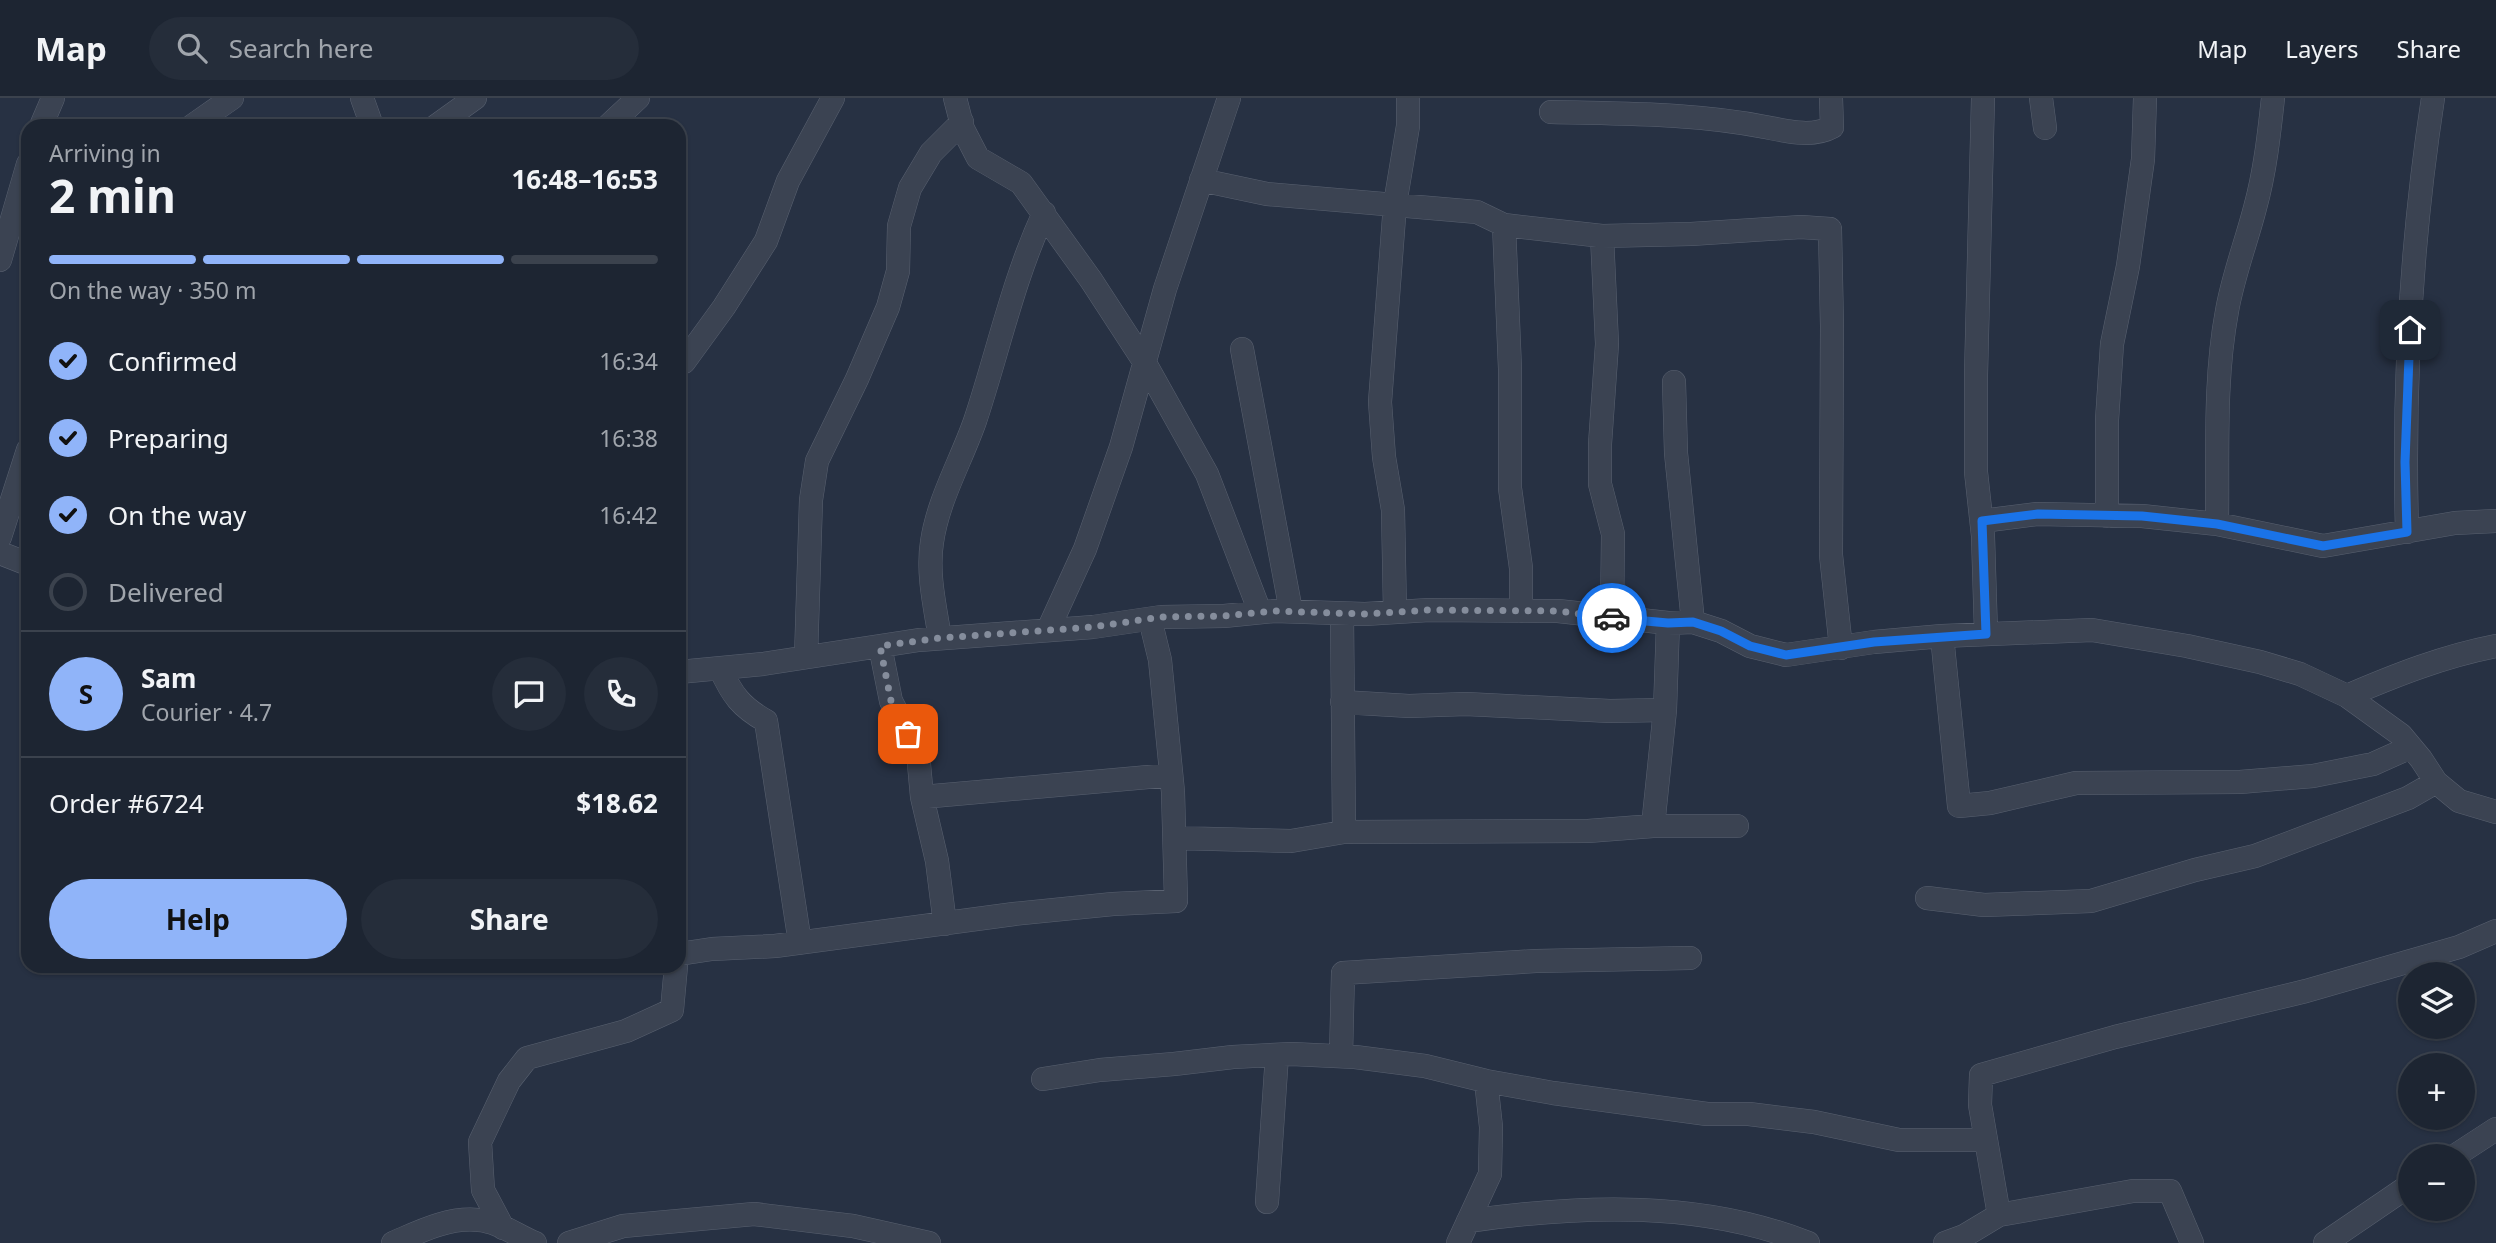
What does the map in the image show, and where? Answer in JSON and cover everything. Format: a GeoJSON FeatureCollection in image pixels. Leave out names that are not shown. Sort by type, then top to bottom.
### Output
{"type":"FeatureCollection","features":[{"type":"Feature","properties":{"kind":"street"},"geometry":{"type":"LineString","coordinates":[[44,119],[53,98]]}},
{"type":"Feature","properties":{"kind":"street"},"geometry":{"type":"LineString","coordinates":[[202,119],[232,98]]}},
{"type":"Feature","properties":{"kind":"street"},"geometry":{"type":"LineString","coordinates":[[362,98],[370,119]]}},
{"type":"Feature","properties":{"kind":"street"},"geometry":{"type":"LineString","coordinates":[[446,119],[475,98]]}},
{"type":"Feature","properties":{"kind":"street"},"geometry":{"type":"LineString","coordinates":[[616,119],[638,98]]}},
{"type":"Feature","properties":{"kind":"street"},"geometry":{"type":"LineString","coordinates":[[686,359],[724,307],[766,240],[788,181],[832,98]]}},
{"type":"Feature","properties":{"kind":"street"},"geometry":{"type":"LineString","coordinates":[[955,98],[978,158],[1021,183],[1121,324],[1145,363],[1206,474],[1259,612]]}},
{"type":"Feature","properties":{"kind":"street"},"geometry":{"type":"LineString","coordinates":[[1048,630],[1089,536],[1121,447],[1166,289],[1228,98]]}},
{"type":"Feature","properties":{"kind":"street"},"geometry":{"type":"LineString","coordinates":[[1395,612],[1393,510],[1384,457],[1380,402],[1395,204],[1408,125],[1408,98]]}},
{"type":"Feature","properties":{"kind":"street"},"geometry":{"type":"LineString","coordinates":[[1551,112],[1653,113],[1725,119],[1784,131],[1821,134],[1832,127],[1830,98]]}},
{"type":"Feature","properties":{"kind":"street"},"geometry":{"type":"LineString","coordinates":[[1983,98],[1976,472],[1982,521],[1986,634]]}},
{"type":"Feature","properties":{"kind":"street"},"geometry":{"type":"LineString","coordinates":[[2041,98],[2045,128]]}},
{"type":"Feature","properties":{"kind":"street"},"geometry":{"type":"LineString","coordinates":[[2107,516],[2107,420],[2112,344],[2128,266],[2141,173],[2145,98]]}},
{"type":"Feature","properties":{"kind":"street"},"geometry":{"type":"LineString","coordinates":[[2217,524],[2221,360],[2226,312],[2255,207],[2267,148],[2273,98]]}},
{"type":"Feature","properties":{"kind":"street"},"geometry":{"type":"LineString","coordinates":[[2407,532],[2405,462],[2412,284],[2420,183],[2433,98]]}},
{"type":"Feature","properties":{"kind":"street"},"geometry":{"type":"LineString","coordinates":[[806,657],[811,500],[817,461],[888,307],[898,271],[899,226],[910,188],[931,153],[962,122]]}},
{"type":"Feature","properties":{"kind":"street"},"geometry":{"type":"LineString","coordinates":[[1201,180],[1267,194],[1477,212],[1504,225],[1602,236],[1801,227],[1830,229],[1831,555],[1841,648]]}},
{"type":"Feature","properties":{"kind":"street"},"geometry":{"type":"LineString","coordinates":[[0,260],[21,188]]}},
{"type":"Feature","properties":{"kind":"street"},"geometry":{"type":"LineString","coordinates":[[940,638],[932,588],[931,543],[943,501],[969,437],[992,369],[1026,252],[1044,214]]}},
{"type":"Feature","properties":{"kind":"street"},"geometry":{"type":"LineString","coordinates":[[1504,225],[1510,488],[1521,568],[1521,611]]}},
{"type":"Feature","properties":{"kind":"street"},"geometry":{"type":"LineString","coordinates":[[1602,236],[1607,344],[1600,484],[1613,534],[1612,618]]}},
{"type":"Feature","properties":{"kind":"street"},"geometry":{"type":"LineString","coordinates":[[1242,349],[1291,611]]}},
{"type":"Feature","properties":{"kind":"street"},"geometry":{"type":"LineString","coordinates":[[1674,382],[1676,453],[1693,622]]}},
{"type":"Feature","properties":{"kind":"street"},"geometry":{"type":"LineString","coordinates":[[0,537],[21,472]]}},
{"type":"Feature","properties":{"kind":"street"},"geometry":{"type":"LineString","coordinates":[[1982,521],[2038,514],[2142,516],[2217,524],[2323,546],[2455,523],[2496,521]]}},
{"type":"Feature","properties":{"kind":"street"},"geometry":{"type":"LineString","coordinates":[[0,553],[21,561]]}},
{"type":"Feature","properties":{"kind":"street"},"geometry":{"type":"LineString","coordinates":[[686,671],[940,638],[1093,627],[1150,619],[1291,611],[1342,614],[1429,610],[1558,611],[1668,623],[1693,622],[1721,631],[1750,646],[1786,655],[1942,636],[2092,630],[2260,662],[2300,674],[2347,696],[2401,735],[2436,782],[2459,801],[2496,812]]}},
{"type":"Feature","properties":{"kind":"street"},"geometry":{"type":"LineString","coordinates":[[1342,614],[1344,832]]}},
{"type":"Feature","properties":{"kind":"street"},"geometry":{"type":"LineString","coordinates":[[686,953],[800,943],[1113,904],[1176,901],[1171,775],[1160,660],[1150,619]]}},
{"type":"Feature","properties":{"kind":"street"},"geometry":{"type":"LineString","coordinates":[[1653,826],[1665,710],[1668,623]]}},
{"type":"Feature","properties":{"kind":"street"},"geometry":{"type":"LineString","coordinates":[[1942,636],[1959,806],[1990,803],[2076,783],[2240,782],[2313,776],[2373,764],[2411,747]]}},
{"type":"Feature","properties":{"kind":"street"},"geometry":{"type":"LineString","coordinates":[[880,646],[891,701],[918,753],[922,797],[937,861],[945,924]]}},
{"type":"Feature","properties":{"kind":"street"},"geometry":{"type":"LineString","coordinates":[[2347,696],[2406,671],[2496,646]]}},
{"type":"Feature","properties":{"kind":"street"},"geometry":{"type":"LineString","coordinates":[[720,668],[730,690],[746,710],[766,721],[800,943]]}},
{"type":"Feature","properties":{"kind":"street"},"geometry":{"type":"LineString","coordinates":[[1342,702],[1409,706],[1466,704],[1610,711],[1665,710]]}},
{"type":"Feature","properties":{"kind":"street"},"geometry":{"type":"LineString","coordinates":[[922,797],[1171,775]]}},
{"type":"Feature","properties":{"kind":"street"},"geometry":{"type":"LineString","coordinates":[[1927,898],[1984,905],[2091,901],[2195,870],[2255,856],[2408,798],[2436,782]]}},
{"type":"Feature","properties":{"kind":"street"},"geometry":{"type":"LineString","coordinates":[[1175,838],[1291,841],[1344,832],[1588,831],[1653,826],[1737,826]]}},
{"type":"Feature","properties":{"kind":"street"},"geometry":{"type":"LineString","coordinates":[[1999,1215],[1980,1105],[1981,1075],[2115,1037],[2306,991],[2459,947],[2496,931]]}},
{"type":"Feature","properties":{"kind":"street"},"geometry":{"type":"LineString","coordinates":[[1341,1056],[1343,973],[1536,961],[1690,958]]}},
{"type":"Feature","properties":{"kind":"street"},"geometry":{"type":"LineString","coordinates":[[503,1228],[484,1190],[480,1142],[509,1081],[527,1058],[626,1031],[672,1010],[675,973]]}},
{"type":"Feature","properties":{"kind":"street"},"geometry":{"type":"LineString","coordinates":[[1267,1202],[1277,1055]]}},
{"type":"Feature","properties":{"kind":"street"},"geometry":{"type":"LineString","coordinates":[[1043,1080],[1100,1070],[1233,1057],[1341,1056],[1424,1066],[1486,1081],[1707,1114],[1749,1114],[1814,1122],[1899,1140],[1986,1140]]}},
{"type":"Feature","properties":{"kind":"street"},"geometry":{"type":"LineString","coordinates":[[1458,1243],[1490,1174],[1491,1127],[1486,1081]]}},
{"type":"Feature","properties":{"kind":"street"},"geometry":{"type":"LineString","coordinates":[[2473,1144],[2496,1129]]}},
{"type":"Feature","properties":{"kind":"street"},"geometry":{"type":"LineString","coordinates":[[1945,1243],[1964,1236],[1999,1215],[2133,1191],[2170,1191],[2192,1243]]}},
{"type":"Feature","properties":{"kind":"street"},"geometry":{"type":"LineString","coordinates":[[2325,1243],[2398,1193]]}},
{"type":"Feature","properties":{"kind":"street"},"geometry":{"type":"LineString","coordinates":[[1468,1221],[1545,1212],[1619,1209],[1723,1218],[1779,1231],[1808,1243]]}},
{"type":"Feature","properties":{"kind":"street"},"geometry":{"type":"LineString","coordinates":[[569,1243],[623,1226],[754,1214],[853,1226],[929,1243]]}},
{"type":"Feature","properties":{"kind":"street"},"geometry":{"type":"LineString","coordinates":[[393,1243],[442,1224],[479,1220],[535,1243]]}},
{"type":"Feature","properties":{"kind":"way so far"},"geometry":{"type":"LineString","coordinates":[[908,734],[891,701],[880,646],[940,638],[1093,627],[1161,617],[1224,616],[1275,611],[1365,614],[1429,610],[1558,611],[1612,618]]}},
{"type":"Feature","properties":{"kind":"route"},"geometry":{"type":"LineString","coordinates":[[1612,618],[1668,623],[1693,622],[1721,631],[1750,646],[1786,655],[1874,642],[1986,634],[1982,521],[2038,514],[2142,516],[2217,524],[2323,546],[2407,532],[2405,462],[2410,330]]}}]}
